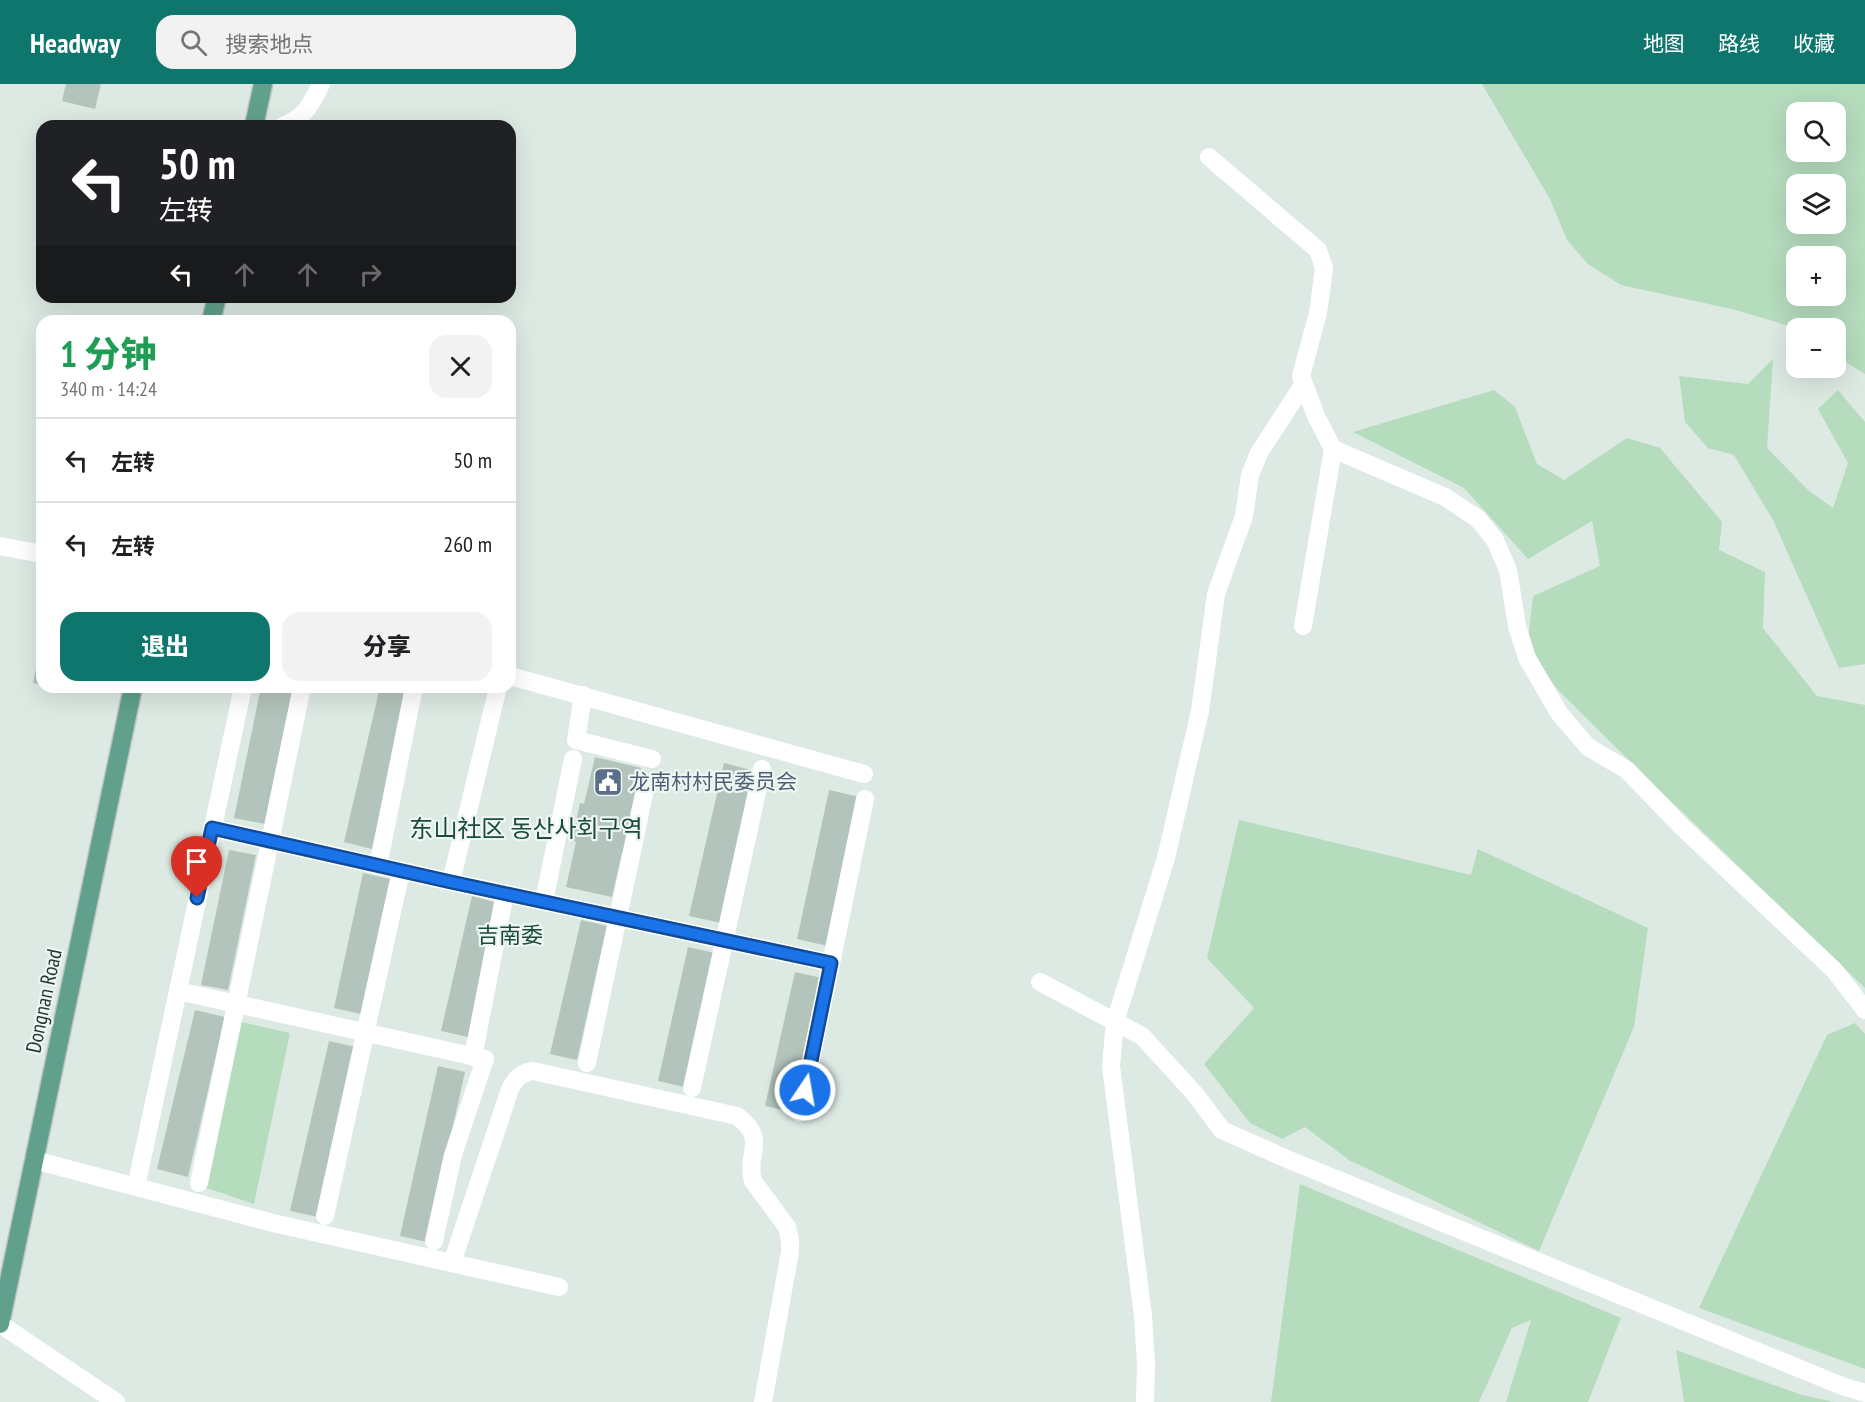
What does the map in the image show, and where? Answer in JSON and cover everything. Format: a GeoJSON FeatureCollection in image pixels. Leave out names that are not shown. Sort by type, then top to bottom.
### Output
{"type":"FeatureCollection","features":[{"type":"Feature","properties":{"kind":"main road"},"geometry":{"type":"LineString","coordinates":[[255,120],[263,84]]}},
{"type":"Feature","properties":{"kind":"main road","name":"Dongnan Road"},"geometry":{"type":"LineString","coordinates":[[0,1324],[132,693]]}},
{"type":"Feature","properties":{"kind":"street"},"geometry":{"type":"LineString","coordinates":[[296,120],[308,110],[321,84]]}},
{"type":"Feature","properties":{"kind":"street"},"geometry":{"type":"LineString","coordinates":[[1209,157],[1318,250],[1324,268],[1317,313],[1301,376],[1316,416],[1333,449],[1303,626]]}},
{"type":"Feature","properties":{"kind":"street"},"geometry":{"type":"LineString","coordinates":[[1145,1402],[1146,1364],[1143,1316],[1111,1066],[1115,1022],[1166,858],[1200,711],[1216,594],[1244,516],[1250,475],[1259,453],[1303,385]]}},
{"type":"Feature","properties":{"kind":"street"},"geometry":{"type":"LineString","coordinates":[[1333,449],[1445,497],[1478,519],[1495,540],[1508,570],[1517,626],[1527,658],[1559,713],[1588,747],[1627,770],[1682,827],[1834,970],[1865,1010]]}},
{"type":"Feature","properties":{"kind":"street"},"geometry":{"type":"LineString","coordinates":[[0,546],[36,553]]}},
{"type":"Feature","properties":{"kind":"street"},"geometry":{"type":"LineString","coordinates":[[516,678],[864,774]]}},
{"type":"Feature","properties":{"kind":"street"},"geometry":{"type":"LineString","coordinates":[[136,1187],[242,693]]}},
{"type":"Feature","properties":{"kind":"street"},"geometry":{"type":"LineString","coordinates":[[199,1183],[301,693]]}},
{"type":"Feature","properties":{"kind":"street"},"geometry":{"type":"LineString","coordinates":[[378,866],[413,693]]}},
{"type":"Feature","properties":{"kind":"street"},"geometry":{"type":"LineString","coordinates":[[451,882],[497,693]]}},
{"type":"Feature","properties":{"kind":"street"},"geometry":{"type":"LineString","coordinates":[[583,695],[576,740],[652,759]]}},
{"type":"Feature","properties":{"kind":"street"},"geometry":{"type":"LineString","coordinates":[[544,902],[573,759]]}},
{"type":"Feature","properties":{"kind":"street"},"geometry":{"type":"LineString","coordinates":[[692,1088],[762,769]]}},
{"type":"Feature","properties":{"kind":"street"},"geometry":{"type":"LineString","coordinates":[[586,1063],[646,785]]}},
{"type":"Feature","properties":{"kind":"street"},"geometry":{"type":"LineString","coordinates":[[800,1113],[866,799]]}},
{"type":"Feature","properties":{"kind":"street"},"geometry":{"type":"LineString","coordinates":[[212,828],[451,882],[831,963]]}},
{"type":"Feature","properties":{"kind":"street"},"geometry":{"type":"LineString","coordinates":[[325,1216],[401,871]]}},
{"type":"Feature","properties":{"kind":"street"},"geometry":{"type":"LineString","coordinates":[[473,1057],[505,893]]}},
{"type":"Feature","properties":{"kind":"street"},"geometry":{"type":"LineString","coordinates":[[1040,982],[1142,1036],[1195,1094],[1222,1130],[1831,1382],[1865,1393]]}},
{"type":"Feature","properties":{"kind":"street"},"geometry":{"type":"LineString","coordinates":[[178,991],[485,1059],[453,1155],[434,1240]]}},
{"type":"Feature","properties":{"kind":"street"},"geometry":{"type":"LineString","coordinates":[[452,1263],[510,1089],[523,1072],[532,1071],[737,1116],[747,1124],[754,1135],[755,1145],[751,1172],[753,1181],[787,1227],[790,1240],[790,1252],[763,1402]]}},
{"type":"Feature","properties":{"kind":"street"},"geometry":{"type":"LineString","coordinates":[[34,1160],[273,1223],[559,1287]]}},
{"type":"Feature","properties":{"kind":"street"},"geometry":{"type":"LineString","coordinates":[[0,1324],[116,1402]]}},
{"type":"Feature","properties":{"kind":"green space"},"geometry":{"type":"Polygon","coordinates":[[[1482,84],[1865,84],[1865,374],[1846,362],[1846,318],[1786,318],[1786,325],[1736,310],[1621,285],[1588,264],[1567,240],[1550,199],[1482,84]]]}},
{"type":"Feature","properties":{"kind":"green space"},"geometry":{"type":"Polygon","coordinates":[[[1773,359],[1767,448],[1808,490],[1833,508],[1848,463],[1818,409],[1838,390],[1865,422],[1865,664],[1839,668],[1773,520],[1734,455],[1708,448],[1685,422],[1679,376],[1748,384],[1773,359]]]}},
{"type":"Feature","properties":{"kind":"green space"},"geometry":{"type":"Polygon","coordinates":[[[1494,390],[1515,407],[1537,464],[1564,480],[1627,438],[1660,448],[1722,522],[1719,550],[1765,572],[1763,628],[1817,696],[1865,705],[1865,988],[1560,692],[1527,651],[1533,596],[1600,566],[1592,521],[1528,559],[1464,488],[1353,432],[1494,390]]]}},
{"type":"Feature","properties":{"kind":"green space"},"geometry":{"type":"Polygon","coordinates":[[[1239,820],[1471,875],[1478,849],[1648,928],[1634,1027],[1539,1251],[1349,1160],[1305,1127],[1282,1139],[1250,1123],[1204,1064],[1254,1008],[1207,958],[1239,820]]]}},
{"type":"Feature","properties":{"kind":"green space"},"geometry":{"type":"Polygon","coordinates":[[[241,1022],[290,1033],[254,1204],[204,1187],[241,1022]]]}},
{"type":"Feature","properties":{"kind":"green space"},"geometry":{"type":"Polygon","coordinates":[[[1855,1023],[1865,1034],[1865,1369],[1699,1308],[1827,1035],[1855,1023]]]}},
{"type":"Feature","properties":{"kind":"green space"},"geometry":{"type":"Polygon","coordinates":[[[1300,1184],[1621,1318],[1588,1402],[1506,1402],[1531,1320],[1512,1328],[1479,1402],[1271,1402],[1300,1184]]]}},
{"type":"Feature","properties":{"kind":"green space"},"geometry":{"type":"Polygon","coordinates":[[[1676,1350],[1802,1395],[1834,1402],[1684,1402],[1676,1350]]]}},
{"type":"Feature","properties":{"kind":"building"},"geometry":{"type":"Polygon","coordinates":[[[66,84],[101,84],[95,109],[62,101],[66,84]]]}},
{"type":"Feature","properties":{"kind":"building"},"geometry":{"type":"Polygon","coordinates":[[[260,693],[292,693],[265,824],[234,818],[260,693]]]}},
{"type":"Feature","properties":{"kind":"building"},"geometry":{"type":"Polygon","coordinates":[[[379,693],[408,693],[372,849],[344,842],[379,693]]]}},
{"type":"Feature","properties":{"kind":"building"},"geometry":{"type":"Polygon","coordinates":[[[595,757],[641,768],[630,814],[636,816],[627,854],[622,853],[612,897],[566,887],[576,842],[572,841],[580,803],[584,804],[595,757]]]}},
{"type":"Feature","properties":{"kind":"building"},"geometry":{"type":"Polygon","coordinates":[[[724,763],[755,771],[721,923],[689,916],[724,763]]]}},
{"type":"Feature","properties":{"kind":"building"},"geometry":{"type":"Polygon","coordinates":[[[829,790],[860,797],[828,946],[797,939],[829,790]]]}},
{"type":"Feature","properties":{"kind":"building"},"geometry":{"type":"Polygon","coordinates":[[[229,850],[256,855],[228,990],[201,985],[229,850]]]}},
{"type":"Feature","properties":{"kind":"building"},"geometry":{"type":"Polygon","coordinates":[[[363,873],[390,879],[361,1014],[334,1008],[363,873]]]}},
{"type":"Feature","properties":{"kind":"building"},"geometry":{"type":"Polygon","coordinates":[[[472,896],[498,903],[468,1037],[441,1031],[472,896]]]}},
{"type":"Feature","properties":{"kind":"building"},"geometry":{"type":"Polygon","coordinates":[[[581,920],[607,926],[577,1060],[550,1054],[581,920]]]}},
{"type":"Feature","properties":{"kind":"building"},"geometry":{"type":"Polygon","coordinates":[[[688,947],[715,953],[684,1087],[658,1081],[688,947]]]}},
{"type":"Feature","properties":{"kind":"building"},"geometry":{"type":"Polygon","coordinates":[[[795,972],[822,978],[791,1112],[765,1106],[795,972]]]}},
{"type":"Feature","properties":{"kind":"building"},"geometry":{"type":"Polygon","coordinates":[[[195,1010],[225,1017],[188,1177],[157,1169],[195,1010]]]}},
{"type":"Feature","properties":{"kind":"building"},"geometry":{"type":"Polygon","coordinates":[[[329,1041],[356,1047],[318,1217],[290,1211],[329,1041]]]}},
{"type":"Feature","properties":{"kind":"building"},"geometry":{"type":"Polygon","coordinates":[[[438,1066],[465,1072],[427,1242],[400,1236],[438,1066]]]}},
{"type":"Feature","properties":{"kind":"place","name":"龙南村村民委员会"},"geometry":{"type":"Point","coordinates":[608,782]}},
{"type":"Feature","properties":{"kind":"district","name":"东山社区 동산사회구역"},"geometry":{"type":"Point","coordinates":[526,829]}},
{"type":"Feature","properties":{"kind":"district","name":"吉南委"},"geometry":{"type":"Point","coordinates":[510,935]}},
{"type":"Feature","properties":{"kind":"route"},"geometry":{"type":"LineString","coordinates":[[197,898],[212,828],[451,882],[831,963],[805,1090]]}}]}
